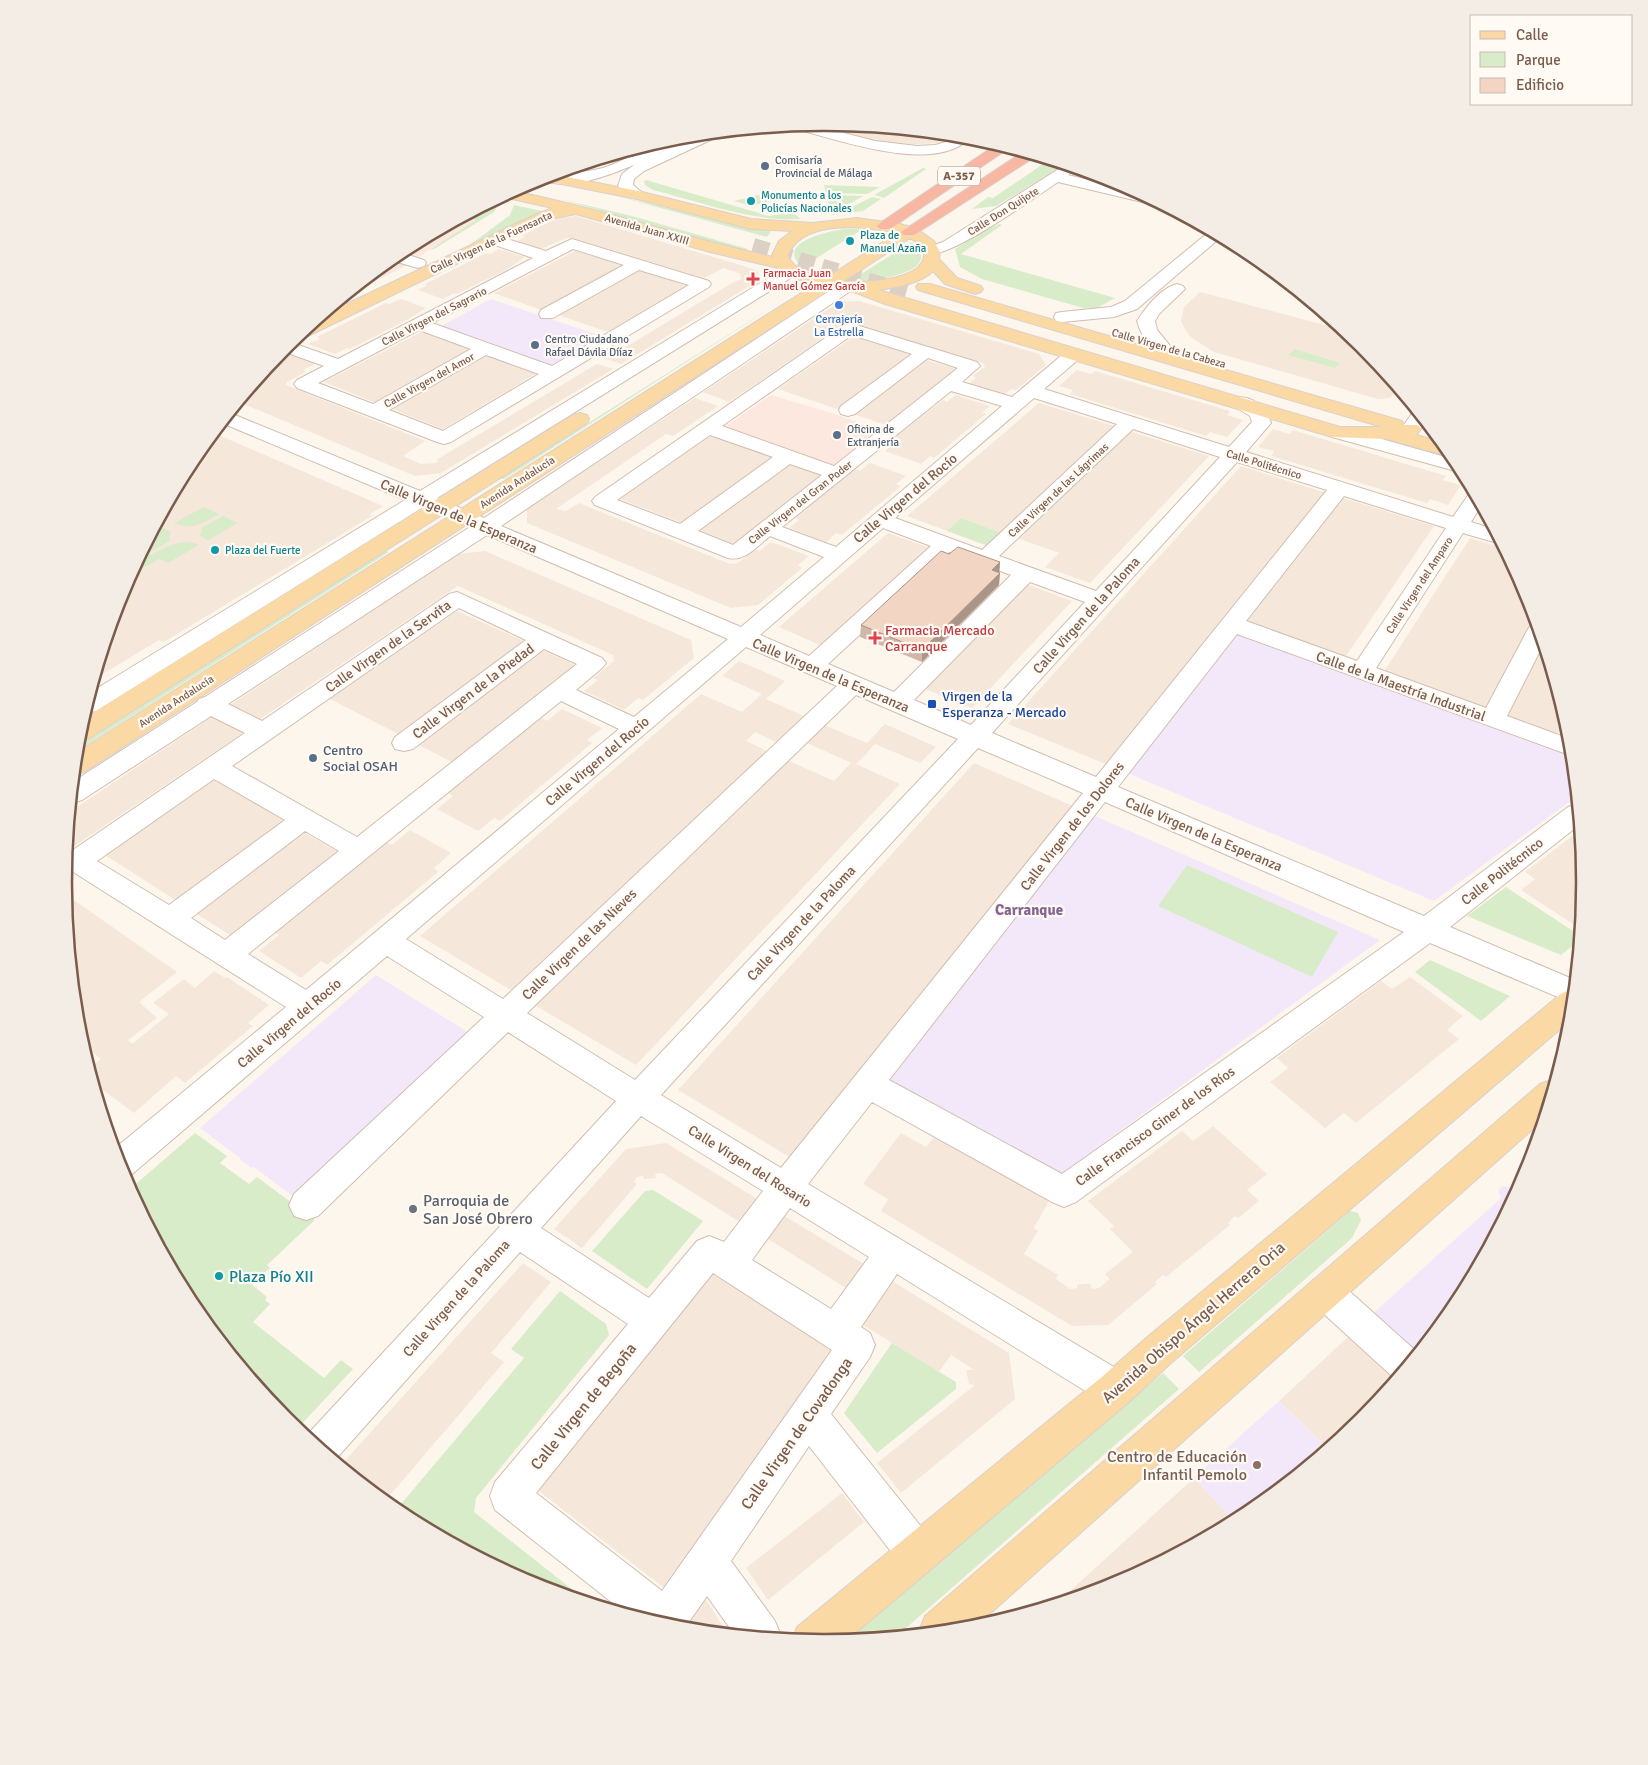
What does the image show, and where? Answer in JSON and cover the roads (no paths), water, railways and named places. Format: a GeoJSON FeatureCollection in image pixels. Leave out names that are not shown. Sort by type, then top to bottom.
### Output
{"type":"FeatureCollection","features":[{"type":"Feature","properties":{"kind":"highway","name":"A-357"},"geometry":{"type":"LineString","coordinates":[[886,226],[996,151]]}},
{"type":"Feature","properties":{"kind":"highway","name":"A-357"},"geometry":{"type":"LineString","coordinates":[[909,232],[1023,158]]}},
{"type":"Feature","properties":{"kind":"main road"},"geometry":{"type":"LineString","coordinates":[[558,180],[638,195],[751,224],[797,228],[817,228],[857,223],[886,226],[909,232],[926,242],[932,256],[923,271],[902,281],[878,286],[851,287],[826,284],[793,271],[781,253],[785,244],[794,237],[817,228]]}},
{"type":"Feature","properties":{"kind":"main road","name":"Avenida Juan XXIII"},"geometry":{"type":"LineString","coordinates":[[531,190],[606,205],[758,243],[619,201],[542,186]]}},
{"type":"Feature","properties":{"kind":"main road","name":"Avenida Juan XXIII"},"geometry":{"type":"LineString","coordinates":[[510,200],[578,209],[793,271]]}},
{"type":"Feature","properties":{"kind":"main road","name":"Calle Virgen de la Fuensanta"},"geometry":{"type":"LineString","coordinates":[[340,308],[406,282],[544,216],[578,209]]}},
{"type":"Feature","properties":{"kind":"main road","name":"Calle Virgen de la Fuensanta"},"geometry":{"type":"LineString","coordinates":[[406,282],[478,237],[496,222]]}},
{"type":"Feature","properties":{"kind":"main road"},"geometry":{"type":"LineString","coordinates":[[862,240],[886,226]]}},
{"type":"Feature","properties":{"kind":"main road","name":"Avenida Andalucía"},"geometry":{"type":"LineString","coordinates":[[83,761],[909,232]]}},
{"type":"Feature","properties":{"kind":"main road","name":"Calle Virgen de la Cabeza"},"geometry":{"type":"LineString","coordinates":[[932,256],[951,281],[1162,347],[1381,408],[1415,423]]}},
{"type":"Feature","properties":{"kind":"main road","name":"Avenida Andalucía"},"geometry":{"type":"LineString","coordinates":[[89,726],[431,503],[793,271],[824,264]]}},
{"type":"Feature","properties":{"kind":"main road","name":"Calle Virgen de la Cabeza"},"geometry":{"type":"LineString","coordinates":[[851,287],[1339,433],[1388,433]]}},
{"type":"Feature","properties":{"kind":"main road","name":"Calle Virgen de la Cabeza"},"geometry":{"type":"LineString","coordinates":[[1415,423],[919,291],[1436,446]]}},
{"type":"Feature","properties":{"kind":"main road"},"geometry":{"type":"LineString","coordinates":[[1388,433],[1415,423]]}},
{"type":"Feature","properties":{"kind":"main road","name":"Avenida Obispo Ángel Herrera Oria"},"geometry":{"type":"LineString","coordinates":[[822,1634],[1116,1389],[1173,1338],[1565,1007]]}},
{"type":"Feature","properties":{"kind":"main road"},"geometry":{"type":"LineString","coordinates":[[948,1624],[1543,1101]]}},
{"type":"Feature","properties":{"kind":"street"},"geometry":{"type":"LineString","coordinates":[[824,131],[901,149],[928,150],[954,142]]}},
{"type":"Feature","properties":{"kind":"street"},"geometry":{"type":"LineString","coordinates":[[566,177],[594,175],[686,144]]}},
{"type":"Feature","properties":{"kind":"street"},"geometry":{"type":"LineString","coordinates":[[638,195],[625,186],[627,177],[665,148]]}},
{"type":"Feature","properties":{"kind":"street","name":"Calle Don Quijote"},"geometry":{"type":"LineString","coordinates":[[932,256],[1065,171]]}},
{"type":"Feature","properties":{"kind":"street"},"geometry":{"type":"LineString","coordinates":[[1056,177],[1126,195]]}},
{"type":"Feature","properties":{"kind":"street"},"geometry":{"type":"LineString","coordinates":[[1062,317],[1114,312],[1131,305],[1210,238]]}},
{"type":"Feature","properties":{"kind":"street"},"geometry":{"type":"LineString","coordinates":[[494,240],[547,257]]}},
{"type":"Feature","properties":{"kind":"street","name":"Calle Virgen del Sagrario"},"geometry":{"type":"LineString","coordinates":[[374,411],[303,384],[572,244],[703,284],[598,360]]}},
{"type":"Feature","properties":{"kind":"street"},"geometry":{"type":"LineString","coordinates":[[405,259],[418,263]]}},
{"type":"Feature","properties":{"kind":"street"},"geometry":{"type":"LineString","coordinates":[[547,314],[638,264]]}},
{"type":"Feature","properties":{"kind":"street","name":"Avenida Andalucía"},"geometry":{"type":"LineString","coordinates":[[95,700],[431,503],[628,370],[793,271]]}},
{"type":"Feature","properties":{"kind":"street"},"geometry":{"type":"LineString","coordinates":[[1162,347],[1149,331],[1146,321],[1152,311],[1191,277]]}},
{"type":"Feature","properties":{"kind":"street","name":"Avenida Andalucía"},"geometry":{"type":"LineString","coordinates":[[78,790],[851,287]]}},
{"type":"Feature","properties":{"kind":"street"},"geometry":{"type":"LineString","coordinates":[[418,324],[554,373]]}},
{"type":"Feature","properties":{"kind":"street","name":"Calle Virgen del Gran Poder"},"geometry":{"type":"LineString","coordinates":[[850,329],[925,352],[971,366],[736,553],[602,501],[850,329]]}},
{"type":"Feature","properties":{"kind":"street","name":"Calle Virgen del Amor"},"geometry":{"type":"LineString","coordinates":[[374,411],[485,348]]}},
{"type":"Feature","properties":{"kind":"street"},"geometry":{"type":"LineString","coordinates":[[295,349],[339,365]]}},
{"type":"Feature","properties":{"kind":"street"},"geometry":{"type":"LineString","coordinates":[[848,410],[925,352]]}},
{"type":"Feature","properties":{"kind":"street","name":"Calle Virgen del Rocío"},"geometry":{"type":"LineString","coordinates":[[126,1159],[386,941],[1074,354]]}},
{"type":"Feature","properties":{"kind":"street"},"geometry":{"type":"LineString","coordinates":[[374,411],[444,438],[554,373],[598,360],[628,370]]}},
{"type":"Feature","properties":{"kind":"street"},"geometry":{"type":"LineString","coordinates":[[949,384],[1015,404]]}},
{"type":"Feature","properties":{"kind":"street"},"geometry":{"type":"LineString","coordinates":[[689,391],[738,407]]}},
{"type":"Feature","properties":{"kind":"street","name":"Calle Politécnico"},"geometry":{"type":"LineString","coordinates":[[1030,391],[1490,535]]}},
{"type":"Feature","properties":{"kind":"street","name":"Calle Virgen de la Paloma"},"geometry":{"type":"LineString","coordinates":[[324,1443],[638,1098],[975,736],[1262,423],[1259,413],[1240,402]]}},
{"type":"Feature","properties":{"kind":"street","name":"Calle Virgen de la Esperanza"},"geometry":{"type":"LineString","coordinates":[[232,420],[431,503],[1568,989]]}},
{"type":"Feature","properties":{"kind":"street","name":"Calle Virgen de las Lágrimas"},"geometry":{"type":"LineString","coordinates":[[985,558],[1130,422]]}},
{"type":"Feature","properties":{"kind":"street"},"geometry":{"type":"LineString","coordinates":[[708,428],[836,474]]}},
{"type":"Feature","properties":{"kind":"street","name":"Calle Virgen de la Cabeza"},"geometry":{"type":"LineString","coordinates":[[1339,433],[1449,465]]}},
{"type":"Feature","properties":{"kind":"street"},"geometry":{"type":"LineString","coordinates":[[684,532],[788,456]]}},
{"type":"Feature","properties":{"kind":"street","name":"Calle Virgen de los Dolores"},"geometry":{"type":"LineString","coordinates":[[785,1188],[1340,488]]}},
{"type":"Feature","properties":{"kind":"street","name":"Calle Virgen del Amparo"},"geometry":{"type":"LineString","coordinates":[[1362,671],[1473,503]]}},
{"type":"Feature","properties":{"kind":"street"},"geometry":{"type":"LineString","coordinates":[[880,520],[1100,600]]}},
{"type":"Feature","properties":{"kind":"street"},"geometry":{"type":"LineString","coordinates":[[767,528],[838,555]]}},
{"type":"Feature","properties":{"kind":"street"},"geometry":{"type":"LineString","coordinates":[[812,666],[946,544]]}},
{"type":"Feature","properties":{"kind":"street"},"geometry":{"type":"LineString","coordinates":[[897,703],[1026,573]]}},
{"type":"Feature","properties":{"kind":"street","name":"Calle Virgen de la Servita"},"geometry":{"type":"LineString","coordinates":[[226,955],[594,663],[457,599],[78,861],[226,955],[308,1006]]}},
{"type":"Feature","properties":{"kind":"street","name":"Calle de la Maestría Industrial"},"geometry":{"type":"LineString","coordinates":[[1232,624],[1562,745]]}},
{"type":"Feature","properties":{"kind":"street"},"geometry":{"type":"LineString","coordinates":[[1493,719],[1535,638]]}},
{"type":"Feature","properties":{"kind":"street","name":"Calle Virgen de la Piedad"},"geometry":{"type":"LineString","coordinates":[[404,743],[542,639]]}},
{"type":"Feature","properties":{"kind":"street","name":"Calle Virgen de las Nieves"},"geometry":{"type":"LineString","coordinates":[[306,1205],[852,684]]}},
{"type":"Feature","properties":{"kind":"street"},"geometry":{"type":"LineString","coordinates":[[559,691],[636,728]]}},
{"type":"Feature","properties":{"kind":"street"},"geometry":{"type":"LineString","coordinates":[[208,704],[263,732]]}},
{"type":"Feature","properties":{"kind":"street"},"geometry":{"type":"LineString","coordinates":[[213,767],[359,850]]}},
{"type":"Feature","properties":{"kind":"street","name":"Calle Politécnico"},"geometry":{"type":"LineString","coordinates":[[1427,930],[1572,818]]}},
{"type":"Feature","properties":{"kind":"street"},"geometry":{"type":"LineString","coordinates":[[170,919],[304,819]]}},
{"type":"Feature","properties":{"kind":"street","name":"Calle Francisco Giner de los Ríos"},"geometry":{"type":"LineString","coordinates":[[868,1084],[1064,1192],[1427,930]]}},
{"type":"Feature","properties":{"kind":"street","name":"Calle Virgen del Rosario"},"geometry":{"type":"LineString","coordinates":[[386,941],[638,1098],[1116,1389]]}},
{"type":"Feature","properties":{"kind":"street"},"geometry":{"type":"LineString","coordinates":[[785,1188],[728,1264],[836,1332],[892,1253]]}},
{"type":"Feature","properties":{"kind":"street"},"geometry":{"type":"LineString","coordinates":[[517,1231],[654,1320]]}},
{"type":"Feature","properties":{"kind":"street","name":"Calle Virgen de Begoña"},"geometry":{"type":"LineString","coordinates":[[661,1616],[509,1496],[709,1252],[728,1264]]}},
{"type":"Feature","properties":{"kind":"street"},"geometry":{"type":"LineString","coordinates":[[1325,1292],[1402,1362]]}},
{"type":"Feature","properties":{"kind":"street","name":"Calle Virgen de Covadonga"},"geometry":{"type":"LineString","coordinates":[[668,1618],[857,1345],[836,1332]]}},
{"type":"Feature","properties":{"kind":"street"},"geometry":{"type":"LineString","coordinates":[[808,1415],[917,1553]]}},
{"type":"Feature","properties":{"kind":"street"},"geometry":{"type":"LineString","coordinates":[[707,1561],[756,1630]]}},
{"type":"Feature","properties":{"kind":"tunnel"},"geometry":{"type":"LineString","coordinates":[[753,246],[913,294]]}},
{"type":"Feature","properties":{"kind":"place","name":"Comisaría Provincial de Málaga"},"geometry":{"type":"Point","coordinates":[765,166]}},
{"type":"Feature","properties":{"kind":"place","name":"Monumento a los Policías Nacionales"},"geometry":{"type":"Point","coordinates":[751,201]}},
{"type":"Feature","properties":{"kind":"place","name":"Plaza de Manuel Azaña"},"geometry":{"type":"Point","coordinates":[850,241]}},
{"type":"Feature","properties":{"kind":"place","name":"Farmacia Juan Manuel Gómez García"},"geometry":{"type":"Point","coordinates":[753,279]}},
{"type":"Feature","properties":{"kind":"place","name":"Cerrajería La Estrella"},"geometry":{"type":"Point","coordinates":[839,305]}},
{"type":"Feature","properties":{"kind":"place","name":"Centro Ciudadano Rafael Dávila Dííaz"},"geometry":{"type":"Point","coordinates":[535,345]}},
{"type":"Feature","properties":{"kind":"place","name":"Oficina de Extranjería"},"geometry":{"type":"Point","coordinates":[837,435]}},
{"type":"Feature","properties":{"kind":"place","name":"Plaza del Fuerte"},"geometry":{"type":"Point","coordinates":[215,550]}},
{"type":"Feature","properties":{"kind":"place","name":"Farmacia Mercado Carranque"},"geometry":{"type":"Point","coordinates":[875,638]}},
{"type":"Feature","properties":{"kind":"place","name":"Virgen de la Esperanza - Mercado"},"geometry":{"type":"Point","coordinates":[932,704]}},
{"type":"Feature","properties":{"kind":"place","name":"Centro Social OSAH"},"geometry":{"type":"Point","coordinates":[313,758]}},
{"type":"Feature","properties":{"kind":"place","name":"Parroquia de San José Obrero"},"geometry":{"type":"Point","coordinates":[413,1209]}},
{"type":"Feature","properties":{"kind":"place","name":"Plaza Pío XII"},"geometry":{"type":"Point","coordinates":[219,1276]}},
{"type":"Feature","properties":{"kind":"place","name":"Centro de Educación Infantil Pemolo"},"geometry":{"type":"Point","coordinates":[1257,1465]}},
{"type":"Feature","properties":{"kind":"district","name":"Carranque"},"geometry":{"type":"Point","coordinates":[1029,910]}}]}
